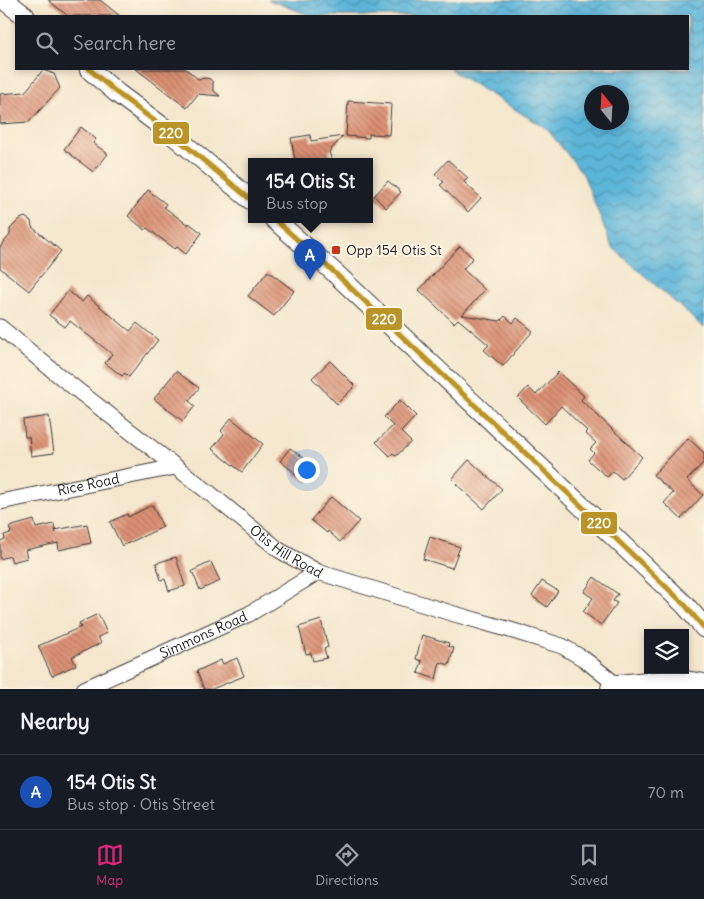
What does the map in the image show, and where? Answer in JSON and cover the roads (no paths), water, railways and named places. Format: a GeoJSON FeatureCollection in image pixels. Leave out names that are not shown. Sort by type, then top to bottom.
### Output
{"type":"FeatureCollection","features":[{"type":"Feature","properties":{"kind":"main road"},"geometry":{"type":"LineString","coordinates":[[616,688],[660,683],[704,686]]}},
{"type":"Feature","properties":{"kind":"street"},"geometry":{"type":"LineString","coordinates":[[4,0],[24,15]]}},
{"type":"Feature","properties":{"kind":"street"},"geometry":{"type":"LineString","coordinates":[[90,70],[172,134],[248,197]]}},
{"type":"Feature","properties":{"kind":"street"},"geometry":{"type":"LineString","coordinates":[[279,223],[335,273],[685,605],[704,628]]}},
{"type":"Feature","properties":{"kind":"street","name":"Otis Hill Road"},"geometry":{"type":"LineString","coordinates":[[0,327],[279,550],[318,572],[562,646],[584,659],[616,688]]}},
{"type":"Feature","properties":{"kind":"street","name":"Rice Road"},"geometry":{"type":"LineString","coordinates":[[0,502],[175,467]]}},
{"type":"Feature","properties":{"kind":"street","name":"Simmons Road"},"geometry":{"type":"LineString","coordinates":[[84,689],[249,614],[318,572]]}},
{"type":"Feature","properties":{"kind":"water"},"geometry":{"type":"Polygon","coordinates":[[[268,0],[704,0],[704,328],[612,247],[583,174],[547,129],[451,70],[689,70],[689,15],[309,15],[268,0]]]}},
{"type":"Feature","properties":{"kind":"place","name":"Opp 154 Otis St"},"geometry":{"type":"Point","coordinates":[336,250]}},
{"type":"Feature","properties":{"kind":"place","name":"154 Otis St"},"geometry":{"type":"Point","coordinates":[310,280]}}]}
